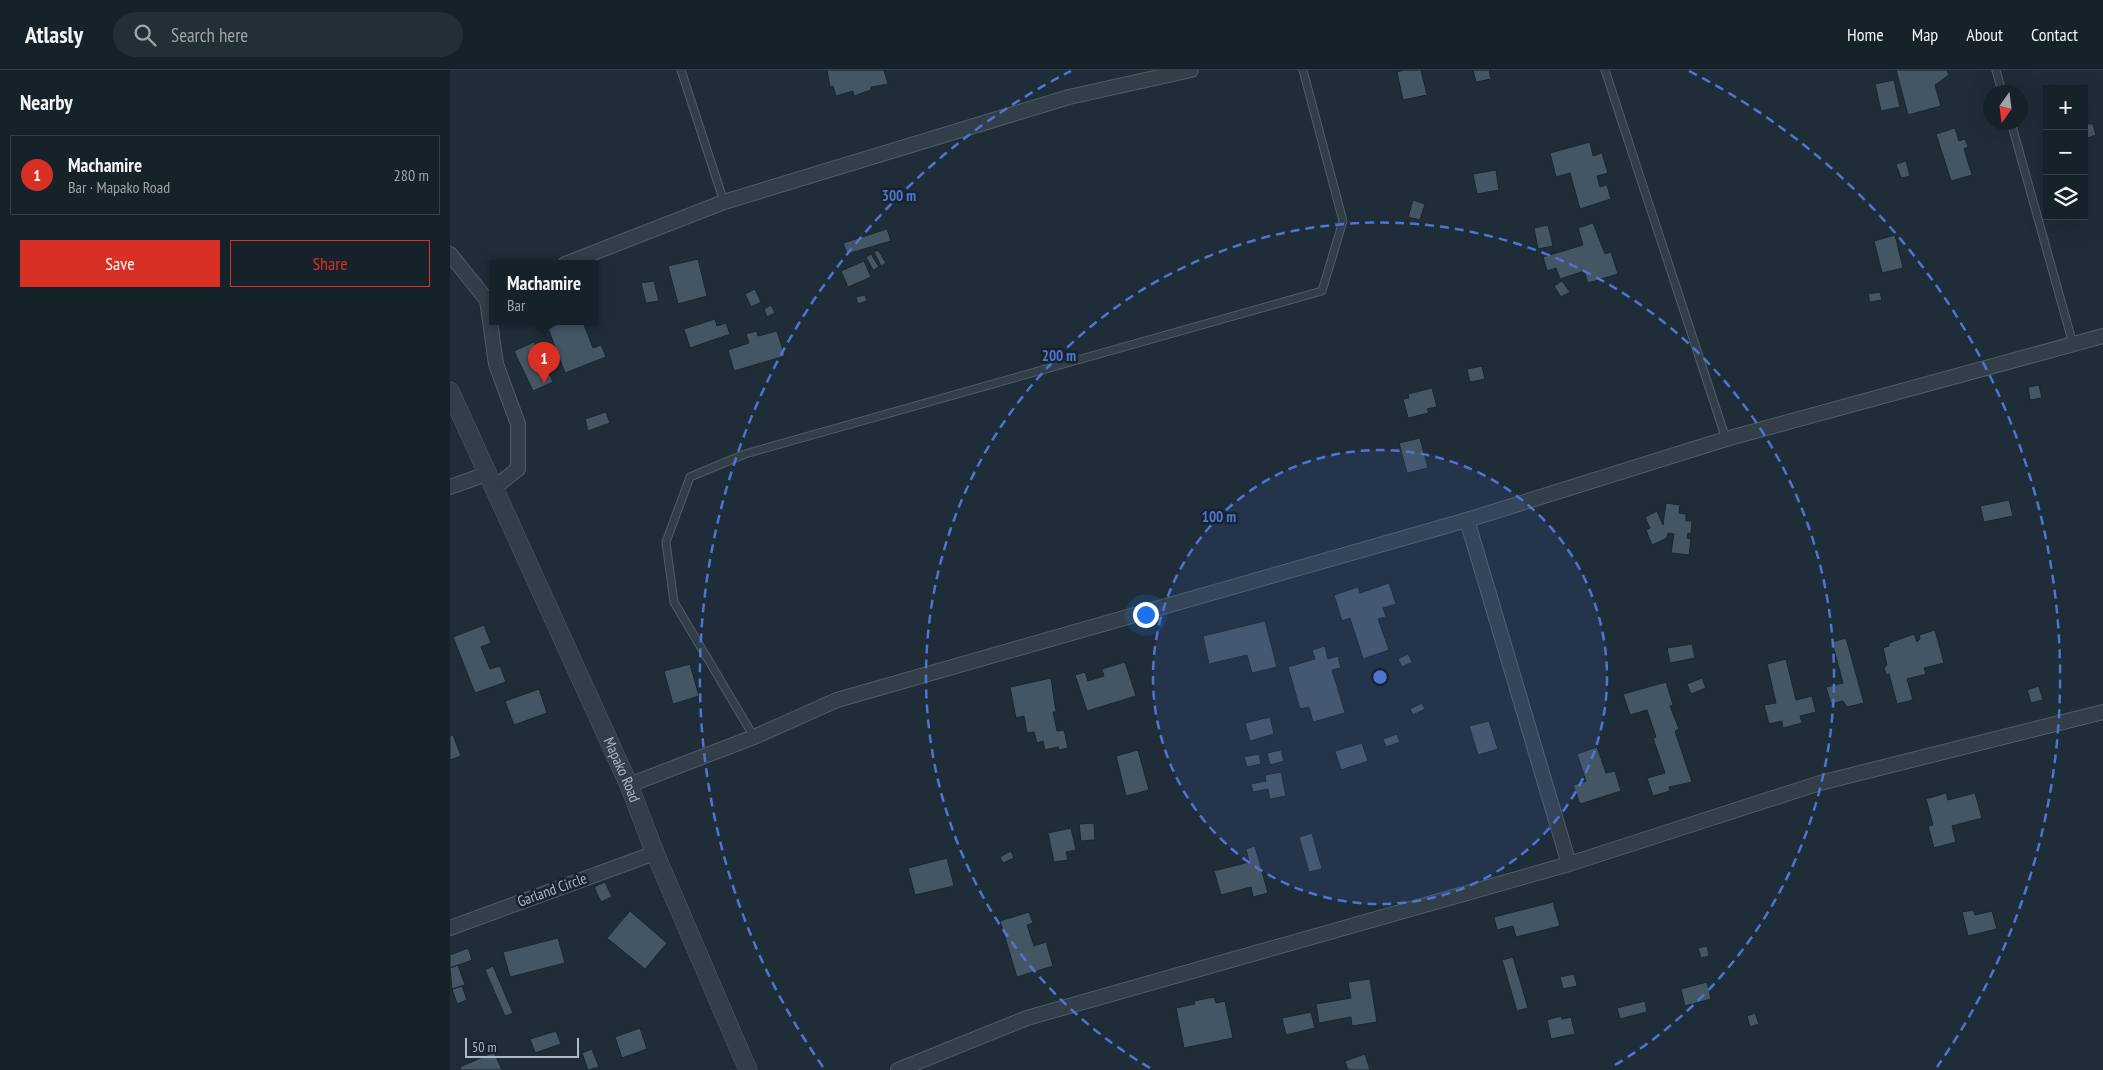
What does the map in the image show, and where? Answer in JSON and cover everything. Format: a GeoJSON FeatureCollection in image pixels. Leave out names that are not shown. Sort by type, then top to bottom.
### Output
{"type":"FeatureCollection","features":[{"type":"Feature","properties":{"kind":"street"},"geometry":{"type":"LineString","coordinates":[[575,260],[724,202],[1068,97],[1192,70]]}},
{"type":"Feature","properties":{"kind":"street"},"geometry":{"type":"LineString","coordinates":[[450,254],[489,297]]}},
{"type":"Feature","properties":{"kind":"street"},"geometry":{"type":"LineString","coordinates":[[450,487],[492,480],[518,469],[518,424],[496,364],[492,325]]}},
{"type":"Feature","properties":{"kind":"street"},"geometry":{"type":"LineString","coordinates":[[629,786],[754,737],[837,700],[1467,520],[1726,439],[2103,336]]}},
{"type":"Feature","properties":{"kind":"street","name":"Mapako Road"},"geometry":{"type":"LineString","coordinates":[[450,391],[492,480],[629,786],[655,853],[748,1070]]}},
{"type":"Feature","properties":{"kind":"street"},"geometry":{"type":"LineString","coordinates":[[1467,520],[1569,864]]}},
{"type":"Feature","properties":{"kind":"street"},"geometry":{"type":"LineString","coordinates":[[898,1070],[1027,1018],[1569,864],[1820,782],[2103,712]]}},
{"type":"Feature","properties":{"kind":"street","name":"Garland Circle"},"geometry":{"type":"LineString","coordinates":[[450,928],[655,853]]}},
{"type":"Feature","properties":{"kind":"lane"},"geometry":{"type":"LineString","coordinates":[[681,70],[724,202]]}},
{"type":"Feature","properties":{"kind":"lane"},"geometry":{"type":"LineString","coordinates":[[754,737],[674,602],[666,542],[690,478],[745,454],[1322,291],[1343,221],[1303,70]]}},
{"type":"Feature","properties":{"kind":"lane"},"geometry":{"type":"LineString","coordinates":[[1605,70],[1726,439]]}},
{"type":"Feature","properties":{"kind":"lane"},"geometry":{"type":"LineString","coordinates":[[1996,70],[2000,85]]}},
{"type":"Feature","properties":{"kind":"lane"},"geometry":{"type":"LineString","coordinates":[[2013,130],[2073,344]]}},
{"type":"Feature","properties":{"kind":"building"},"geometry":{"type":"Polygon","coordinates":[[[827,70],[884,70],[888,84],[871,87],[871,90],[854,96],[853,91],[836,96],[833,86],[830,87],[827,70]]]}},
{"type":"Feature","properties":{"kind":"building"},"geometry":{"type":"Polygon","coordinates":[[[1421,70],[1427,95],[1403,100],[1397,72],[1421,70]]]}},
{"type":"Feature","properties":{"kind":"building"},"geometry":{"type":"Polygon","coordinates":[[[1473,70],[1489,70],[1491,79],[1476,82],[1473,70]]]}},
{"type":"Feature","properties":{"kind":"building"},"geometry":{"type":"Polygon","coordinates":[[[1896,70],[1947,70],[1949,75],[1935,85],[1941,106],[1908,115],[1896,70]]]}},
{"type":"Feature","properties":{"kind":"building"},"geometry":{"type":"Polygon","coordinates":[[[1894,80],[1900,107],[1881,111],[1875,84],[1894,80]]]}},
{"type":"Feature","properties":{"kind":"building"},"geometry":{"type":"Polygon","coordinates":[[[2088,121],[2089,124],[2093,124],[2096,135],[2088,138],[2088,121]]]}},
{"type":"Feature","properties":{"kind":"building"},"geometry":{"type":"Polygon","coordinates":[[[1955,128],[1959,141],[1965,139],[1968,147],[1964,149],[1972,175],[1951,181],[1936,134],[1955,128]]]}},
{"type":"Feature","properties":{"kind":"building"},"geometry":{"type":"Polygon","coordinates":[[[1590,142],[1593,156],[1602,153],[1608,173],[1597,176],[1600,187],[1607,185],[1611,199],[1580,209],[1570,173],[1556,177],[1550,153],[1590,142]]]}},
{"type":"Feature","properties":{"kind":"building"},"geometry":{"type":"Polygon","coordinates":[[[1906,161],[1910,176],[1901,178],[1896,164],[1906,161]]]}},
{"type":"Feature","properties":{"kind":"building"},"geometry":{"type":"Polygon","coordinates":[[[1496,170],[1499,190],[1477,194],[1473,174],[1496,170]]]}},
{"type":"Feature","properties":{"kind":"building"},"geometry":{"type":"Polygon","coordinates":[[[1413,200],[1425,204],[1420,220],[1408,217],[1413,200]]]}},
{"type":"Feature","properties":{"kind":"building"},"geometry":{"type":"Polygon","coordinates":[[[1593,223],[1605,254],[1611,252],[1618,274],[1588,283],[1584,271],[1560,279],[1556,268],[1547,271],[1543,257],[1583,245],[1578,228],[1593,223]]]}},
{"type":"Feature","properties":{"kind":"building"},"geometry":{"type":"Polygon","coordinates":[[[1548,225],[1553,246],[1538,249],[1534,228],[1548,225]]]}},
{"type":"Feature","properties":{"kind":"building"},"geometry":{"type":"Polygon","coordinates":[[[887,229],[891,241],[847,254],[843,243],[887,229]]]}},
{"type":"Feature","properties":{"kind":"building"},"geometry":{"type":"Polygon","coordinates":[[[1895,235],[1903,268],[1882,273],[1874,241],[1895,235]]]}},
{"type":"Feature","properties":{"kind":"building"},"geometry":{"type":"Polygon","coordinates":[[[878,250],[886,263],[881,266],[874,252],[878,250]]]}},
{"type":"Feature","properties":{"kind":"building"},"geometry":{"type":"Polygon","coordinates":[[[871,254],[879,267],[873,270],[866,257],[871,254]]]}},
{"type":"Feature","properties":{"kind":"building"},"geometry":{"type":"Polygon","coordinates":[[[698,259],[707,296],[678,304],[668,266],[698,259]]]}},
{"type":"Feature","properties":{"kind":"building"},"geometry":{"type":"Polygon","coordinates":[[[864,261],[871,277],[848,287],[841,271],[864,261]]]}},
{"type":"Feature","properties":{"kind":"building"},"geometry":{"type":"Polygon","coordinates":[[[654,281],[659,301],[646,303],[641,283],[654,281]]]}},
{"type":"Feature","properties":{"kind":"building"},"geometry":{"type":"Polygon","coordinates":[[[1562,281],[1570,292],[1561,297],[1554,286],[1562,281]]]}},
{"type":"Feature","properties":{"kind":"building"},"geometry":{"type":"Polygon","coordinates":[[[755,289],[761,302],[751,307],[745,294],[755,289]]]}},
{"type":"Feature","properties":{"kind":"building"},"geometry":{"type":"Polygon","coordinates":[[[1880,292],[1882,300],[1870,302],[1868,294],[1880,292]]]}},
{"type":"Feature","properties":{"kind":"building"},"geometry":{"type":"Polygon","coordinates":[[[865,295],[867,301],[858,304],[856,297],[865,295]]]}},
{"type":"Feature","properties":{"kind":"building"},"geometry":{"type":"Polygon","coordinates":[[[771,305],[775,313],[767,317],[764,309],[771,305]]]}},
{"type":"Feature","properties":{"kind":"building"},"geometry":{"type":"Polygon","coordinates":[[[715,319],[717,326],[726,323],[730,334],[690,348],[684,329],[715,319]]]}},
{"type":"Feature","properties":{"kind":"building"},"geometry":{"type":"Polygon","coordinates":[[[556,325],[584,325],[593,348],[601,345],[606,357],[565,373],[548,328],[556,325]]]}},
{"type":"Feature","properties":{"kind":"building"},"geometry":{"type":"Polygon","coordinates":[[[757,331],[758,336],[777,331],[785,356],[734,371],[728,350],[749,343],[746,334],[757,331]]]}},
{"type":"Feature","properties":{"kind":"building"},"geometry":{"type":"Polygon","coordinates":[[[534,342],[553,382],[533,391],[514,351],[534,342]]]}},
{"type":"Feature","properties":{"kind":"building"},"geometry":{"type":"Polygon","coordinates":[[[1482,366],[1485,379],[1470,382],[1467,369],[1482,366]]]}},
{"type":"Feature","properties":{"kind":"building"},"geometry":{"type":"Polygon","coordinates":[[[2039,385],[2042,398],[2030,400],[2028,387],[2039,385]]]}},
{"type":"Feature","properties":{"kind":"building"},"geometry":{"type":"Polygon","coordinates":[[[1432,388],[1437,407],[1427,409],[1429,413],[1408,418],[1403,399],[1409,398],[1408,394],[1432,388]]]}},
{"type":"Feature","properties":{"kind":"building"},"geometry":{"type":"Polygon","coordinates":[[[606,412],[610,423],[588,431],[585,419],[606,412]]]}},
{"type":"Feature","properties":{"kind":"building"},"geometry":{"type":"Polygon","coordinates":[[[1420,438],[1428,468],[1407,473],[1399,443],[1420,438]]]}},
{"type":"Feature","properties":{"kind":"building"},"geometry":{"type":"Polygon","coordinates":[[[2009,500],[2013,516],[1984,522],[1980,506],[2009,500]]]}},
{"type":"Feature","properties":{"kind":"building"},"geometry":{"type":"Polygon","coordinates":[[[1666,503],[1680,505],[1679,513],[1686,514],[1686,521],[1692,521],[1691,534],[1688,533],[1687,538],[1691,539],[1689,555],[1671,553],[1674,534],[1668,533],[1667,538],[1652,545],[1646,530],[1650,528],[1645,517],[1657,511],[1663,525],[1666,503]]]}},
{"type":"Feature","properties":{"kind":"building"},"geometry":{"type":"Polygon","coordinates":[[[1389,583],[1396,604],[1383,608],[1386,617],[1378,619],[1389,650],[1363,659],[1350,618],[1342,621],[1334,595],[1358,587],[1360,593],[1389,583]]]}},
{"type":"Feature","properties":{"kind":"building"},"geometry":{"type":"Polygon","coordinates":[[[1265,621],[1277,667],[1252,673],[1247,655],[1209,664],[1203,636],[1265,621]]]}},
{"type":"Feature","properties":{"kind":"building"},"geometry":{"type":"Polygon","coordinates":[[[484,625],[491,643],[481,647],[490,669],[500,666],[506,682],[475,693],[453,637],[484,625]]]}},
{"type":"Feature","properties":{"kind":"building"},"geometry":{"type":"Polygon","coordinates":[[[1935,630],[1944,663],[1924,668],[1926,674],[1907,679],[1913,700],[1897,704],[1889,674],[1886,675],[1884,668],[1887,665],[1883,648],[1889,646],[1889,643],[1914,634],[1917,642],[1920,639],[1919,635],[1935,630]]]}},
{"type":"Feature","properties":{"kind":"building"},"geometry":{"type":"Polygon","coordinates":[[[1846,638],[1864,703],[1847,707],[1843,701],[1831,704],[1826,687],[1843,683],[1832,642],[1846,638]]]}},
{"type":"Feature","properties":{"kind":"building"},"geometry":{"type":"Polygon","coordinates":[[[1692,644],[1695,658],[1670,663],[1667,648],[1692,644]]]}},
{"type":"Feature","properties":{"kind":"building"},"geometry":{"type":"Polygon","coordinates":[[[1325,646],[1328,659],[1338,656],[1341,668],[1332,670],[1345,713],[1313,722],[1309,707],[1300,709],[1288,667],[1315,659],[1312,650],[1325,646]]]}},
{"type":"Feature","properties":{"kind":"building"},"geometry":{"type":"Polygon","coordinates":[[[1408,654],[1412,662],[1402,667],[1398,659],[1408,654]]]}},
{"type":"Feature","properties":{"kind":"building"},"geometry":{"type":"Polygon","coordinates":[[[1786,659],[1796,700],[1812,696],[1816,712],[1800,716],[1802,723],[1783,728],[1782,721],[1769,724],[1764,705],[1776,703],[1767,664],[1786,659]]]}},
{"type":"Feature","properties":{"kind":"building"},"geometry":{"type":"Polygon","coordinates":[[[1125,662],[1136,696],[1087,711],[1075,675],[1085,672],[1088,681],[1104,676],[1102,669],[1125,662]]]}},
{"type":"Feature","properties":{"kind":"building"},"geometry":{"type":"Polygon","coordinates":[[[690,664],[699,696],[673,704],[664,671],[690,664]]]}},
{"type":"Feature","properties":{"kind":"building"},"geometry":{"type":"Polygon","coordinates":[[[1051,678],[1056,712],[1053,712],[1057,731],[1064,730],[1068,748],[1059,750],[1058,747],[1045,750],[1043,741],[1037,743],[1034,732],[1027,733],[1024,716],[1016,718],[1010,687],[1051,678]]]}},
{"type":"Feature","properties":{"kind":"building"},"geometry":{"type":"Polygon","coordinates":[[[1702,678],[1706,688],[1691,694],[1687,684],[1702,678]]]}},
{"type":"Feature","properties":{"kind":"building"},"geometry":{"type":"Polygon","coordinates":[[[1666,682],[1673,705],[1670,706],[1679,729],[1675,731],[1692,782],[1669,787],[1670,791],[1653,796],[1647,778],[1665,773],[1653,738],[1656,737],[1647,710],[1630,715],[1623,694],[1666,682]]]}},
{"type":"Feature","properties":{"kind":"building"},"geometry":{"type":"Polygon","coordinates":[[[2039,686],[2043,700],[2031,703],[2027,690],[2039,686]]]}},
{"type":"Feature","properties":{"kind":"building"},"geometry":{"type":"Polygon","coordinates":[[[539,689],[547,713],[514,725],[505,701],[539,689]]]}},
{"type":"Feature","properties":{"kind":"building"},"geometry":{"type":"Polygon","coordinates":[[[1422,703],[1425,709],[1413,715],[1410,709],[1422,703]]]}},
{"type":"Feature","properties":{"kind":"building"},"geometry":{"type":"Polygon","coordinates":[[[1270,717],[1274,734],[1250,741],[1245,723],[1270,717]]]}},
{"type":"Feature","properties":{"kind":"building"},"geometry":{"type":"Polygon","coordinates":[[[1489,721],[1498,749],[1478,755],[1469,726],[1489,721]]]}},
{"type":"Feature","properties":{"kind":"building"},"geometry":{"type":"Polygon","coordinates":[[[1397,734],[1400,742],[1386,747],[1383,739],[1397,734]]]}},
{"type":"Feature","properties":{"kind":"building"},"geometry":{"type":"Polygon","coordinates":[[[453,735],[461,756],[450,760],[450,736],[453,735]]]}},
{"type":"Feature","properties":{"kind":"building"},"geometry":{"type":"Polygon","coordinates":[[[1362,743],[1368,761],[1341,770],[1335,751],[1362,743]]]}},
{"type":"Feature","properties":{"kind":"building"},"geometry":{"type":"Polygon","coordinates":[[[1597,747],[1606,773],[1615,771],[1621,791],[1580,804],[1573,785],[1586,781],[1577,754],[1597,747]]]}},
{"type":"Feature","properties":{"kind":"building"},"geometry":{"type":"Polygon","coordinates":[[[1138,750],[1149,790],[1126,796],[1116,756],[1138,750]]]}},
{"type":"Feature","properties":{"kind":"building"},"geometry":{"type":"Polygon","coordinates":[[[1281,750],[1284,761],[1270,765],[1267,753],[1281,750]]]}},
{"type":"Feature","properties":{"kind":"building"},"geometry":{"type":"Polygon","coordinates":[[[1259,754],[1261,764],[1247,767],[1244,757],[1259,754]]]}},
{"type":"Feature","properties":{"kind":"building"},"geometry":{"type":"Polygon","coordinates":[[[1281,772],[1286,796],[1270,799],[1268,789],[1253,792],[1251,784],[1266,781],[1265,775],[1281,772]]]}},
{"type":"Feature","properties":{"kind":"building"},"geometry":{"type":"Polygon","coordinates":[[[1946,793],[1948,800],[1975,793],[1982,818],[1952,826],[1956,842],[1934,848],[1928,826],[1933,825],[1926,799],[1946,793]]]}},
{"type":"Feature","properties":{"kind":"building"},"geometry":{"type":"Polygon","coordinates":[[[1094,823],[1095,840],[1081,841],[1079,824],[1094,823]]]}},
{"type":"Feature","properties":{"kind":"building"},"geometry":{"type":"Polygon","coordinates":[[[1071,828],[1076,850],[1066,852],[1068,860],[1054,862],[1048,833],[1071,828]]]}},
{"type":"Feature","properties":{"kind":"building"},"geometry":{"type":"Polygon","coordinates":[[[1312,833],[1322,869],[1309,872],[1299,837],[1312,833]]]}},
{"type":"Feature","properties":{"kind":"building"},"geometry":{"type":"Polygon","coordinates":[[[1255,846],[1268,893],[1253,897],[1251,887],[1221,895],[1214,871],[1249,862],[1246,849],[1255,846]]]}},
{"type":"Feature","properties":{"kind":"building"},"geometry":{"type":"Polygon","coordinates":[[[1011,851],[1014,858],[1003,863],[1000,857],[1011,851]]]}},
{"type":"Feature","properties":{"kind":"building"},"geometry":{"type":"Polygon","coordinates":[[[947,858],[954,886],[915,895],[908,868],[947,858]]]}},
{"type":"Feature","properties":{"kind":"building"},"geometry":{"type":"Polygon","coordinates":[[[605,882],[612,897],[601,902],[594,887],[605,882]]]}},
{"type":"Feature","properties":{"kind":"building"},"geometry":{"type":"Polygon","coordinates":[[[1553,902],[1560,926],[1516,937],[1513,926],[1497,930],[1494,917],[1553,902]]]}},
{"type":"Feature","properties":{"kind":"building"},"geometry":{"type":"Polygon","coordinates":[[[1973,910],[1975,915],[1992,911],[1997,929],[1968,936],[1962,912],[1973,910]]]}},
{"type":"Feature","properties":{"kind":"building"},"geometry":{"type":"Polygon","coordinates":[[[630,911],[667,943],[645,969],[607,938],[630,911]]]}},
{"type":"Feature","properties":{"kind":"building"},"geometry":{"type":"Polygon","coordinates":[[[1029,912],[1033,923],[1027,925],[1034,946],[1046,942],[1053,966],[1017,977],[1000,921],[1029,912]]]}},
{"type":"Feature","properties":{"kind":"building"},"geometry":{"type":"Polygon","coordinates":[[[558,938],[565,963],[510,977],[503,952],[558,938]]]}},
{"type":"Feature","properties":{"kind":"building"},"geometry":{"type":"Polygon","coordinates":[[[1707,946],[1709,956],[1701,958],[1698,948],[1707,946]]]}},
{"type":"Feature","properties":{"kind":"building"},"geometry":{"type":"Polygon","coordinates":[[[468,948],[472,960],[450,968],[450,955],[468,948]]]}},
{"type":"Feature","properties":{"kind":"building"},"geometry":{"type":"Polygon","coordinates":[[[1513,957],[1528,1008],[1517,1011],[1502,960],[1513,957]]]}},
{"type":"Feature","properties":{"kind":"building"},"geometry":{"type":"Polygon","coordinates":[[[458,965],[465,985],[452,989],[450,968],[458,965]]]}},
{"type":"Feature","properties":{"kind":"building"},"geometry":{"type":"Polygon","coordinates":[[[493,966],[513,1013],[505,1016],[485,970],[493,966]]]}},
{"type":"Feature","properties":{"kind":"building"},"geometry":{"type":"Polygon","coordinates":[[[1574,974],[1577,986],[1563,989],[1560,977],[1574,974]]]}},
{"type":"Feature","properties":{"kind":"building"},"geometry":{"type":"Polygon","coordinates":[[[1370,979],[1377,1022],[1352,1026],[1351,1017],[1319,1023],[1316,1004],[1351,998],[1348,982],[1370,979]]]}},
{"type":"Feature","properties":{"kind":"building"},"geometry":{"type":"Polygon","coordinates":[[[1707,982],[1711,999],[1685,1006],[1681,989],[1707,982]]]}},
{"type":"Feature","properties":{"kind":"building"},"geometry":{"type":"Polygon","coordinates":[[[462,986],[467,1000],[457,1004],[452,989],[462,986]]]}},
{"type":"Feature","properties":{"kind":"building"},"geometry":{"type":"Polygon","coordinates":[[[1214,997],[1216,1003],[1225,1001],[1233,1038],[1184,1048],[1176,1008],[1195,1004],[1194,1001],[1214,997]]]}},
{"type":"Feature","properties":{"kind":"building"},"geometry":{"type":"Polygon","coordinates":[[[1645,1001],[1647,1012],[1620,1019],[1617,1008],[1645,1001]]]}},
{"type":"Feature","properties":{"kind":"building"},"geometry":{"type":"Polygon","coordinates":[[[1311,1012],[1315,1028],[1286,1035],[1282,1018],[1311,1012]]]}},
{"type":"Feature","properties":{"kind":"building"},"geometry":{"type":"Polygon","coordinates":[[[1755,1013],[1759,1024],[1750,1027],[1747,1016],[1755,1013]]]}},
{"type":"Feature","properties":{"kind":"building"},"geometry":{"type":"Polygon","coordinates":[[[1561,1016],[1562,1019],[1571,1017],[1575,1034],[1551,1039],[1547,1020],[1561,1016]]]}},
{"type":"Feature","properties":{"kind":"building"},"geometry":{"type":"Polygon","coordinates":[[[640,1028],[647,1049],[622,1058],[615,1037],[640,1028]]]}},
{"type":"Feature","properties":{"kind":"building"},"geometry":{"type":"Polygon","coordinates":[[[556,1031],[561,1044],[535,1053],[530,1039],[556,1031]]]}},
{"type":"Feature","properties":{"kind":"building"},"geometry":{"type":"Polygon","coordinates":[[[592,1049],[599,1067],[588,1070],[582,1053],[592,1049]]]}},
{"type":"Feature","properties":{"kind":"building"},"geometry":{"type":"Polygon","coordinates":[[[494,1052],[502,1070],[461,1070],[460,1067],[494,1052]]]}},
{"type":"Feature","properties":{"kind":"building"},"geometry":{"type":"Polygon","coordinates":[[[1365,1054],[1370,1070],[1348,1070],[1345,1061],[1365,1054]]]}},
{"type":"Feature","properties":{"kind":"place","name":"Machamire"},"geometry":{"type":"Point","coordinates":[544,383]}}]}
